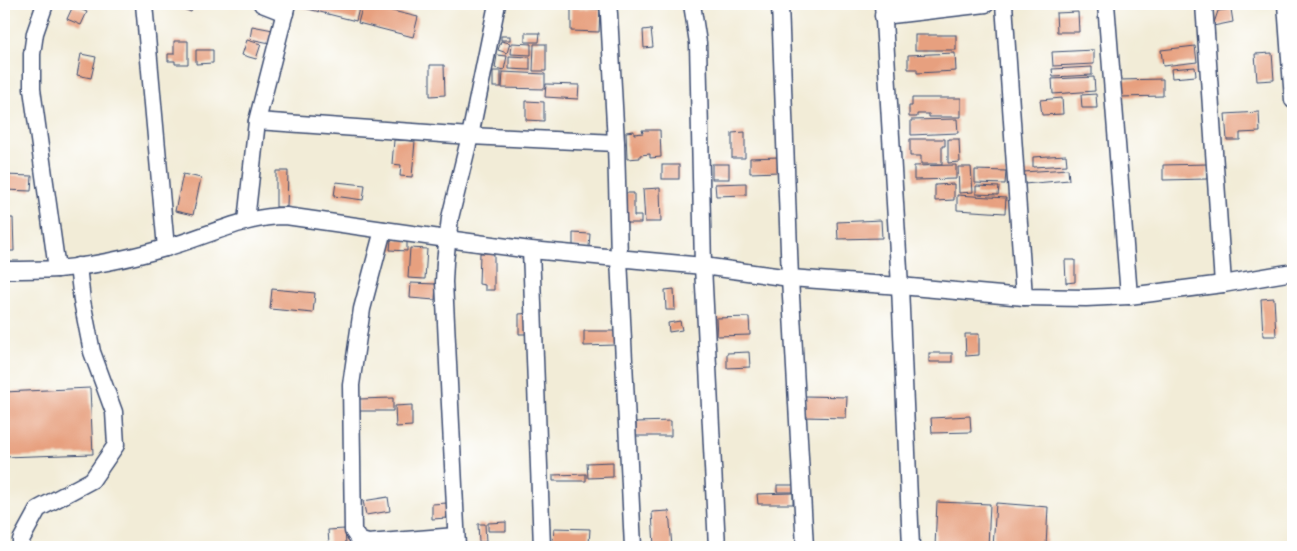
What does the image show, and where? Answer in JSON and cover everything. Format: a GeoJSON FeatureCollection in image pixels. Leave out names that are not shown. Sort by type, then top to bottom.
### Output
{"type":"FeatureCollection","features":[{"type":"Feature","properties":{"kind":"street"},"geometry":{"type":"LineString","coordinates":[[45,4],[35,33],[32,54],[32,89],[58,269]]}},
{"type":"Feature","properties":{"kind":"street"},"geometry":{"type":"LineString","coordinates":[[144,4],[166,248]]}},
{"type":"Feature","properties":{"kind":"street"},"geometry":{"type":"LineString","coordinates":[[246,221],[257,121],[286,8],[262,4]]}},
{"type":"Feature","properties":{"kind":"street"},"geometry":{"type":"LineString","coordinates":[[383,230],[362,309],[351,385],[353,531],[359,540],[368,543],[456,542],[444,282],[445,262],[450,218],[470,136],[497,4]]}},
{"type":"Feature","properties":{"kind":"street"},"geometry":{"type":"LineString","coordinates":[[608,4],[616,144],[619,258],[633,547]]}},
{"type":"Feature","properties":{"kind":"street"},"geometry":{"type":"LineString","coordinates":[[692,4],[698,43],[703,266],[717,547]]}},
{"type":"Feature","properties":{"kind":"street"},"geometry":{"type":"LineString","coordinates":[[780,4],[790,278],[805,547]]}},
{"type":"Feature","properties":{"kind":"street"},"geometry":{"type":"LineString","coordinates":[[911,547],[900,286],[883,10],[986,4]]}},
{"type":"Feature","properties":{"kind":"street"},"geometry":{"type":"LineString","coordinates":[[1004,4],[1024,297]]}},
{"type":"Feature","properties":{"kind":"street"},"geometry":{"type":"LineString","coordinates":[[1106,4],[1129,296]]}},
{"type":"Feature","properties":{"kind":"street"},"geometry":{"type":"LineString","coordinates":[[1204,4],[1223,284]]}},
{"type":"Feature","properties":{"kind":"street"},"geometry":{"type":"LineString","coordinates":[[1286,4],[1293,100]]}},
{"type":"Feature","properties":{"kind":"street"},"geometry":{"type":"LineString","coordinates":[[257,121],[616,144]]}},
{"type":"Feature","properties":{"kind":"street"},"geometry":{"type":"LineString","coordinates":[[4,270],[58,269],[102,263],[166,248],[246,221],[269,216],[286,216],[531,250],[703,266],[790,278],[1024,297],[1086,298],[1129,296],[1223,284],[1293,272]]}},
{"type":"Feature","properties":{"kind":"street"},"geometry":{"type":"LineString","coordinates":[[531,250],[542,547]]}},
{"type":"Feature","properties":{"kind":"street"},"geometry":{"type":"LineString","coordinates":[[21,547],[21,540],[38,509],[92,480],[116,445],[114,412],[92,352],[82,301],[78,266]]}},
{"type":"Feature","properties":{"kind":"building"},"geometry":{"type":"Polygon","coordinates":[[[74,4],[91,4],[89,9],[74,4]]]}},
{"type":"Feature","properties":{"kind":"building"},"geometry":{"type":"Polygon","coordinates":[[[179,4],[194,4],[191,12],[178,7],[179,4]]]}},
{"type":"Feature","properties":{"kind":"building"},"geometry":{"type":"Polygon","coordinates":[[[301,4],[360,4],[356,21],[300,7],[301,4]]]}},
{"type":"Feature","properties":{"kind":"building"},"geometry":{"type":"Polygon","coordinates":[[[363,4],[418,17],[413,37],[358,23],[363,4]]]}},
{"type":"Feature","properties":{"kind":"building"},"geometry":{"type":"Polygon","coordinates":[[[73,6],[87,12],[81,25],[67,19],[73,6]]]}},
{"type":"Feature","properties":{"kind":"building"},"geometry":{"type":"Polygon","coordinates":[[[571,8],[600,9],[599,32],[571,31],[571,8]]]}},
{"type":"Feature","properties":{"kind":"building"},"geometry":{"type":"Polygon","coordinates":[[[1231,9],[1233,22],[1213,26],[1218,11],[1231,9]]]}},
{"type":"Feature","properties":{"kind":"building"},"geometry":{"type":"Polygon","coordinates":[[[1078,12],[1079,32],[1057,32],[1056,13],[1078,12]]]}},
{"type":"Feature","properties":{"kind":"building"},"geometry":{"type":"Polygon","coordinates":[[[252,26],[273,30],[270,43],[250,39],[252,26]]]}},
{"type":"Feature","properties":{"kind":"building"},"geometry":{"type":"Polygon","coordinates":[[[651,29],[653,47],[644,48],[643,30],[651,29]]]}},
{"type":"Feature","properties":{"kind":"building"},"geometry":{"type":"Polygon","coordinates":[[[525,33],[540,33],[539,42],[525,42],[525,33]]]}},
{"type":"Feature","properties":{"kind":"building"},"geometry":{"type":"Polygon","coordinates":[[[915,35],[956,35],[956,50],[915,50],[915,35]]]}},
{"type":"Feature","properties":{"kind":"building"},"geometry":{"type":"Polygon","coordinates":[[[501,36],[510,36],[510,40],[501,40],[501,36]]]}},
{"type":"Feature","properties":{"kind":"building"},"geometry":{"type":"Polygon","coordinates":[[[247,40],[261,44],[256,59],[242,55],[247,40]]]}},
{"type":"Feature","properties":{"kind":"building"},"geometry":{"type":"Polygon","coordinates":[[[174,41],[188,41],[188,64],[175,64],[175,61],[168,61],[168,54],[174,54],[174,41]]]}},
{"type":"Feature","properties":{"kind":"building"},"geometry":{"type":"Polygon","coordinates":[[[501,41],[510,43],[507,53],[498,50],[501,41]]]}},
{"type":"Feature","properties":{"kind":"building"},"geometry":{"type":"Polygon","coordinates":[[[512,43],[531,44],[531,55],[511,54],[512,43]]]}},
{"type":"Feature","properties":{"kind":"building"},"geometry":{"type":"Polygon","coordinates":[[[534,44],[546,44],[546,71],[533,71],[534,44]]]}},
{"type":"Feature","properties":{"kind":"building"},"geometry":{"type":"Polygon","coordinates":[[[1195,46],[1197,62],[1163,66],[1161,50],[1195,46]]]}},
{"type":"Feature","properties":{"kind":"building"},"geometry":{"type":"Polygon","coordinates":[[[196,50],[213,50],[213,63],[196,64],[196,50]]]}},
{"type":"Feature","properties":{"kind":"building"},"geometry":{"type":"Polygon","coordinates":[[[1094,50],[1094,64],[1053,66],[1052,52],[1094,50]]]}},
{"type":"Feature","properties":{"kind":"building"},"geometry":{"type":"Polygon","coordinates":[[[955,53],[956,71],[917,73],[917,69],[908,69],[908,55],[955,53]]]}},
{"type":"Feature","properties":{"kind":"building"},"geometry":{"type":"Polygon","coordinates":[[[1272,53],[1274,80],[1257,81],[1255,54],[1272,53]]]}},
{"type":"Feature","properties":{"kind":"building"},"geometry":{"type":"Polygon","coordinates":[[[81,54],[96,57],[91,78],[77,75],[81,54]]]}},
{"type":"Feature","properties":{"kind":"building"},"geometry":{"type":"Polygon","coordinates":[[[497,55],[507,56],[504,70],[495,68],[497,55]]]}},
{"type":"Feature","properties":{"kind":"building"},"geometry":{"type":"Polygon","coordinates":[[[509,56],[530,57],[530,70],[509,69],[509,56]]]}},
{"type":"Feature","properties":{"kind":"building"},"geometry":{"type":"Polygon","coordinates":[[[430,65],[444,65],[445,95],[430,96],[430,65]]]}},
{"type":"Feature","properties":{"kind":"building"},"geometry":{"type":"Polygon","coordinates":[[[1092,67],[1092,75],[1053,77],[1052,69],[1092,67]]]}},
{"type":"Feature","properties":{"kind":"building"},"geometry":{"type":"Polygon","coordinates":[[[1195,67],[1196,76],[1172,78],[1171,69],[1195,67]]]}},
{"type":"Feature","properties":{"kind":"building"},"geometry":{"type":"Polygon","coordinates":[[[493,71],[501,71],[501,87],[493,87],[493,71]]]}},
{"type":"Feature","properties":{"kind":"building"},"geometry":{"type":"Polygon","coordinates":[[[503,72],[545,74],[545,89],[502,88],[503,72]]]}},
{"type":"Feature","properties":{"kind":"building"},"geometry":{"type":"Polygon","coordinates":[[[1094,77],[1095,91],[1053,94],[1052,79],[1094,77]]]}},
{"type":"Feature","properties":{"kind":"building"},"geometry":{"type":"Polygon","coordinates":[[[1163,79],[1163,96],[1120,97],[1119,80],[1163,79]]]}},
{"type":"Feature","properties":{"kind":"building"},"geometry":{"type":"Polygon","coordinates":[[[546,84],[579,85],[578,99],[545,97],[546,84]]]}},
{"type":"Feature","properties":{"kind":"building"},"geometry":{"type":"Polygon","coordinates":[[[1096,94],[1097,108],[1082,108],[1081,95],[1096,94]]]}},
{"type":"Feature","properties":{"kind":"building"},"geometry":{"type":"Polygon","coordinates":[[[912,98],[961,98],[961,117],[929,117],[929,114],[917,114],[917,117],[909,117],[909,106],[912,106],[912,98]]]}},
{"type":"Feature","properties":{"kind":"building"},"geometry":{"type":"Polygon","coordinates":[[[1062,98],[1063,114],[1042,115],[1040,100],[1062,98]]]}},
{"type":"Feature","properties":{"kind":"building"},"geometry":{"type":"Polygon","coordinates":[[[526,101],[544,102],[544,121],[526,120],[526,101]]]}},
{"type":"Feature","properties":{"kind":"building"},"geometry":{"type":"Polygon","coordinates":[[[1259,112],[1260,132],[1240,133],[1240,140],[1227,140],[1225,114],[1259,112]]]}},
{"type":"Feature","properties":{"kind":"building"},"geometry":{"type":"Polygon","coordinates":[[[957,119],[958,133],[911,135],[911,120],[957,119]]]}},
{"type":"Feature","properties":{"kind":"building"},"geometry":{"type":"Polygon","coordinates":[[[642,130],[660,130],[661,157],[650,158],[650,154],[640,155],[640,158],[627,159],[626,132],[634,131],[634,134],[643,133],[642,130]]]}},
{"type":"Feature","properties":{"kind":"building"},"geometry":{"type":"Polygon","coordinates":[[[745,132],[745,158],[732,158],[732,133],[745,132]]]}},
{"type":"Feature","properties":{"kind":"building"},"geometry":{"type":"Polygon","coordinates":[[[910,139],[945,139],[945,146],[942,146],[942,164],[921,164],[921,156],[910,156],[910,139]]]}},
{"type":"Feature","properties":{"kind":"building"},"geometry":{"type":"Polygon","coordinates":[[[948,139],[959,139],[960,162],[948,163],[948,139]]]}},
{"type":"Feature","properties":{"kind":"building"},"geometry":{"type":"Polygon","coordinates":[[[394,140],[415,141],[412,177],[400,176],[401,165],[392,164],[394,140]]]}},
{"type":"Feature","properties":{"kind":"building"},"geometry":{"type":"Polygon","coordinates":[[[1066,155],[1067,165],[1033,167],[1033,157],[1066,155]]]}},
{"type":"Feature","properties":{"kind":"building"},"geometry":{"type":"Polygon","coordinates":[[[779,157],[779,172],[750,173],[750,158],[779,157]]]}},
{"type":"Feature","properties":{"kind":"building"},"geometry":{"type":"Polygon","coordinates":[[[712,164],[729,164],[729,179],[712,179],[712,164]]]}},
{"type":"Feature","properties":{"kind":"building"},"geometry":{"type":"Polygon","coordinates":[[[1207,164],[1207,179],[1163,180],[1163,165],[1207,164]]]}},
{"type":"Feature","properties":{"kind":"building"},"geometry":{"type":"Polygon","coordinates":[[[662,165],[679,165],[679,179],[662,179],[662,165]]]}},
{"type":"Feature","properties":{"kind":"building"},"geometry":{"type":"Polygon","coordinates":[[[956,165],[956,179],[914,180],[914,166],[956,165]]]}},
{"type":"Feature","properties":{"kind":"building"},"geometry":{"type":"Polygon","coordinates":[[[958,167],[971,167],[973,192],[959,193],[958,167]]]}},
{"type":"Feature","properties":{"kind":"building"},"geometry":{"type":"Polygon","coordinates":[[[1068,169],[1069,180],[1024,184],[1023,172],[1068,169]]]}},
{"type":"Feature","properties":{"kind":"building"},"geometry":{"type":"Polygon","coordinates":[[[975,170],[1006,171],[1005,184],[975,183],[975,170]]]}},
{"type":"Feature","properties":{"kind":"building"},"geometry":{"type":"Polygon","coordinates":[[[276,171],[288,171],[287,207],[276,207],[276,171]]]}},
{"type":"Feature","properties":{"kind":"building"},"geometry":{"type":"Polygon","coordinates":[[[183,174],[201,178],[193,215],[175,211],[183,174]]]}},
{"type":"Feature","properties":{"kind":"building"},"geometry":{"type":"Polygon","coordinates":[[[4,175],[32,176],[31,191],[4,190],[4,175]]]}},
{"type":"Feature","properties":{"kind":"building"},"geometry":{"type":"Polygon","coordinates":[[[336,182],[365,185],[363,200],[334,196],[336,182]]]}},
{"type":"Feature","properties":{"kind":"building"},"geometry":{"type":"Polygon","coordinates":[[[746,183],[746,195],[716,196],[715,184],[746,183]]]}},
{"type":"Feature","properties":{"kind":"building"},"geometry":{"type":"Polygon","coordinates":[[[954,184],[954,200],[935,201],[935,185],[954,184]]]}},
{"type":"Feature","properties":{"kind":"building"},"geometry":{"type":"Polygon","coordinates":[[[976,186],[999,187],[998,195],[976,194],[976,186]]]}},
{"type":"Feature","properties":{"kind":"building"},"geometry":{"type":"Polygon","coordinates":[[[660,188],[661,222],[645,222],[643,189],[660,188]]]}},
{"type":"Feature","properties":{"kind":"building"},"geometry":{"type":"Polygon","coordinates":[[[625,193],[634,193],[634,216],[641,216],[641,223],[625,223],[625,193]]]}},
{"type":"Feature","properties":{"kind":"building"},"geometry":{"type":"Polygon","coordinates":[[[957,195],[1006,198],[1005,213],[957,210],[957,195]]]}},
{"type":"Feature","properties":{"kind":"building"},"geometry":{"type":"Polygon","coordinates":[[[4,218],[13,218],[14,251],[4,251],[4,218]]]}},
{"type":"Feature","properties":{"kind":"building"},"geometry":{"type":"Polygon","coordinates":[[[881,220],[882,238],[838,239],[837,222],[881,220]]]}},
{"type":"Feature","properties":{"kind":"building"},"geometry":{"type":"Polygon","coordinates":[[[573,233],[590,234],[589,247],[573,246],[573,233]]]}},
{"type":"Feature","properties":{"kind":"building"},"geometry":{"type":"Polygon","coordinates":[[[391,239],[407,240],[407,251],[390,250],[391,239]]]}},
{"type":"Feature","properties":{"kind":"building"},"geometry":{"type":"Polygon","coordinates":[[[410,248],[427,249],[425,279],[408,278],[410,248]]]}},
{"type":"Feature","properties":{"kind":"building"},"geometry":{"type":"Polygon","coordinates":[[[480,253],[494,253],[494,290],[485,290],[485,285],[479,284],[480,253]]]}},
{"type":"Feature","properties":{"kind":"building"},"geometry":{"type":"Polygon","coordinates":[[[1065,260],[1075,260],[1075,282],[1066,283],[1065,260]]]}},
{"type":"Feature","properties":{"kind":"building"},"geometry":{"type":"Polygon","coordinates":[[[411,283],[436,284],[435,300],[410,298],[411,283]]]}},
{"type":"Feature","properties":{"kind":"building"},"geometry":{"type":"Polygon","coordinates":[[[272,289],[315,293],[313,313],[270,309],[272,289]]]}},
{"type":"Feature","properties":{"kind":"building"},"geometry":{"type":"Polygon","coordinates":[[[674,289],[675,310],[666,310],[665,290],[674,289]]]}},
{"type":"Feature","properties":{"kind":"building"},"geometry":{"type":"Polygon","coordinates":[[[1274,298],[1276,336],[1263,336],[1261,299],[1274,298]]]}},
{"type":"Feature","properties":{"kind":"building"},"geometry":{"type":"Polygon","coordinates":[[[531,313],[532,334],[519,334],[519,314],[531,313]]]}},
{"type":"Feature","properties":{"kind":"building"},"geometry":{"type":"Polygon","coordinates":[[[749,317],[750,335],[717,336],[716,318],[749,317]]]}},
{"type":"Feature","properties":{"kind":"building"},"geometry":{"type":"Polygon","coordinates":[[[680,321],[682,330],[669,332],[668,323],[680,321]]]}},
{"type":"Feature","properties":{"kind":"building"},"geometry":{"type":"Polygon","coordinates":[[[584,331],[615,331],[615,345],[584,346],[584,331]]]}},
{"type":"Feature","properties":{"kind":"building"},"geometry":{"type":"Polygon","coordinates":[[[965,334],[979,334],[979,355],[966,356],[965,334]]]}},
{"type":"Feature","properties":{"kind":"building"},"geometry":{"type":"Polygon","coordinates":[[[749,352],[750,367],[727,368],[727,353],[749,352]]]}},
{"type":"Feature","properties":{"kind":"building"},"geometry":{"type":"Polygon","coordinates":[[[929,353],[952,353],[952,362],[929,362],[929,353]]]}},
{"type":"Feature","properties":{"kind":"building"},"geometry":{"type":"Polygon","coordinates":[[[90,388],[93,454],[4,457],[4,392],[90,388]]]}},
{"type":"Feature","properties":{"kind":"building"},"geometry":{"type":"Polygon","coordinates":[[[805,396],[847,397],[846,418],[804,417],[805,396]]]}},
{"type":"Feature","properties":{"kind":"building"},"geometry":{"type":"Polygon","coordinates":[[[393,398],[393,411],[358,411],[358,399],[393,398]]]}},
{"type":"Feature","properties":{"kind":"building"},"geometry":{"type":"Polygon","coordinates":[[[412,405],[412,426],[396,427],[395,406],[412,405]]]}},
{"type":"Feature","properties":{"kind":"building"},"geometry":{"type":"Polygon","coordinates":[[[970,416],[971,432],[932,433],[931,418],[970,416]]]}},
{"type":"Feature","properties":{"kind":"building"},"geometry":{"type":"Polygon","coordinates":[[[671,421],[671,436],[636,436],[636,422],[671,421]]]}},
{"type":"Feature","properties":{"kind":"building"},"geometry":{"type":"Polygon","coordinates":[[[613,462],[613,477],[588,478],[587,463],[613,462]]]}},
{"type":"Feature","properties":{"kind":"building"},"geometry":{"type":"Polygon","coordinates":[[[586,474],[586,481],[553,481],[553,475],[586,474]]]}},
{"type":"Feature","properties":{"kind":"building"},"geometry":{"type":"Polygon","coordinates":[[[777,485],[795,485],[795,492],[777,492],[777,485]]]}},
{"type":"Feature","properties":{"kind":"building"},"geometry":{"type":"Polygon","coordinates":[[[793,493],[793,504],[758,504],[757,494],[793,493]]]}},
{"type":"Feature","properties":{"kind":"building"},"geometry":{"type":"Polygon","coordinates":[[[388,497],[390,511],[366,515],[363,501],[388,497]]]}},
{"type":"Feature","properties":{"kind":"building"},"geometry":{"type":"Polygon","coordinates":[[[937,502],[990,504],[988,547],[935,547],[937,502]]]}},
{"type":"Feature","properties":{"kind":"building"},"geometry":{"type":"Polygon","coordinates":[[[447,503],[447,518],[432,519],[432,504],[447,503]]]}},
{"type":"Feature","properties":{"kind":"building"},"geometry":{"type":"Polygon","coordinates":[[[996,503],[1048,507],[1046,547],[993,547],[996,503]]]}},
{"type":"Feature","properties":{"kind":"building"},"geometry":{"type":"Polygon","coordinates":[[[669,511],[672,547],[654,547],[652,512],[669,511]]]}},
{"type":"Feature","properties":{"kind":"building"},"geometry":{"type":"Polygon","coordinates":[[[506,522],[506,531],[488,531],[488,523],[506,522]]]}},
{"type":"Feature","properties":{"kind":"building"},"geometry":{"type":"Polygon","coordinates":[[[478,524],[485,524],[486,542],[479,542],[478,524]]]}},
{"type":"Feature","properties":{"kind":"building"},"geometry":{"type":"Polygon","coordinates":[[[554,528],[590,529],[589,544],[553,543],[554,528]]]}},
{"type":"Feature","properties":{"kind":"building"},"geometry":{"type":"Polygon","coordinates":[[[345,529],[346,544],[329,544],[328,530],[345,529]]]}}]}
